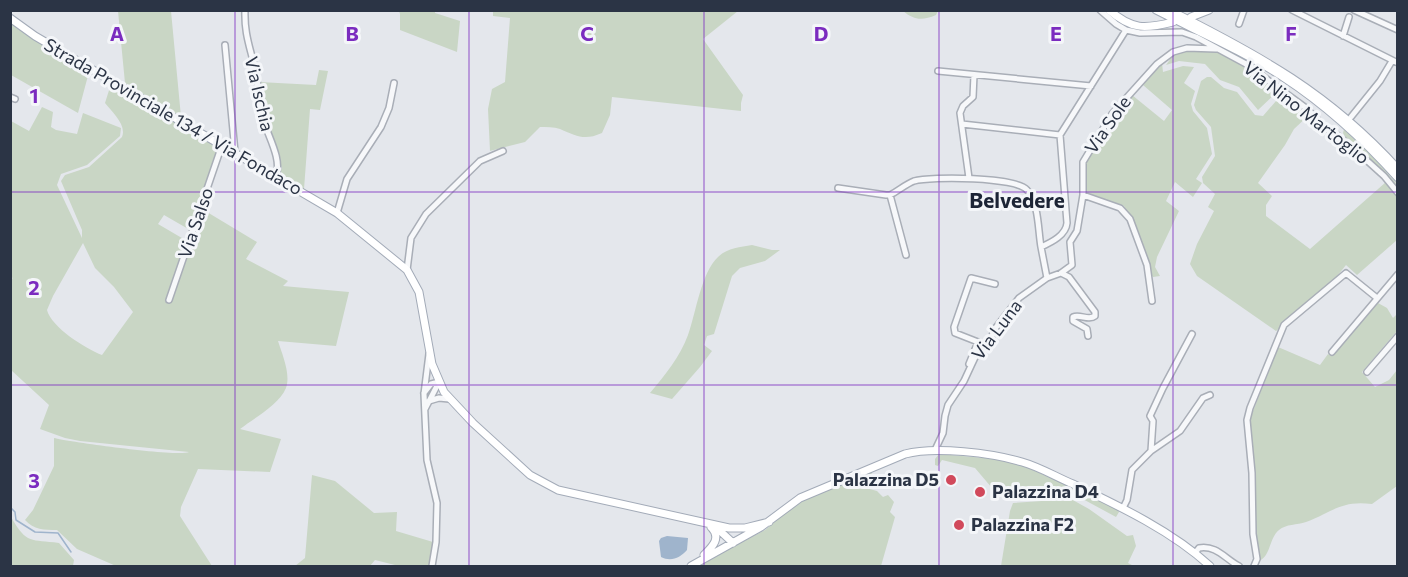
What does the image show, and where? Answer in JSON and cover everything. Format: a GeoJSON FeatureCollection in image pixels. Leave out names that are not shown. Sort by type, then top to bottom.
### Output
{"type":"FeatureCollection","features":[{"type":"Feature","properties":{"kind":"main road"},"geometry":{"type":"LineString","coordinates":[[1156,10],[1284,78],[1349,128],[1398,178]]}},
{"type":"Feature","properties":{"kind":"main road"},"geometry":{"type":"LineString","coordinates":[[1169,10],[1248,50],[1305,86],[1353,124],[1398,169]]}},
{"type":"Feature","properties":{"kind":"main road"},"geometry":{"type":"LineString","coordinates":[[1191,17],[1209,10]]}},
{"type":"Feature","properties":{"kind":"main road"},"geometry":{"type":"LineString","coordinates":[[1108,13],[1131,26],[1150,27],[1173,22]]}},
{"type":"Feature","properties":{"kind":"main road","name":"Strada Provinciale 134 / Via Fondaco"},"geometry":{"type":"LineString","coordinates":[[10,18],[35,36],[337,213],[407,270]]}},
{"type":"Feature","properties":{"kind":"main road"},"geometry":{"type":"LineString","coordinates":[[407,270],[419,292],[430,352],[439,382],[449,399],[530,475],[558,490],[729,528],[745,528],[769,522]]}},
{"type":"Feature","properties":{"kind":"main road"},"geometry":{"type":"LineString","coordinates":[[700,560],[769,522],[795,500],[805,495],[904,454],[935,450],[995,456],[1023,462],[1124,508],[1195,553],[1210,567]]}},
{"type":"Feature","properties":{"kind":"main road"},"geometry":{"type":"LineString","coordinates":[[683,518],[719,530],[733,543]]}},
{"type":"Feature","properties":{"kind":"main road"},"geometry":{"type":"LineString","coordinates":[[691,567],[714,545],[715,532],[709,526]]}},
{"type":"Feature","properties":{"kind":"main road"},"geometry":{"type":"LineString","coordinates":[[729,528],[733,543]]}},
{"type":"Feature","properties":{"kind":"street","name":"Via Ischia"},"geometry":{"type":"LineString","coordinates":[[245,10],[246,38],[256,73],[264,122],[276,159],[278,170],[276,176]]}},
{"type":"Feature","properties":{"kind":"street","name":"Via Nino Martoglio"},"geometry":{"type":"LineString","coordinates":[[1100,10],[1108,13],[1116,24],[1126,30],[1140,33],[1182,32],[1196,37],[1260,73],[1306,108],[1328,130],[1336,134],[1375,168],[1398,193]]}},
{"type":"Feature","properties":{"kind":"street"},"geometry":{"type":"LineString","coordinates":[[1354,10],[1398,30]]}},
{"type":"Feature","properties":{"kind":"street"},"geometry":{"type":"LineString","coordinates":[[1296,11],[1395,62],[1351,117]]}},
{"type":"Feature","properties":{"kind":"street"},"geometry":{"type":"LineString","coordinates":[[1239,24],[1243,12]]}},
{"type":"Feature","properties":{"kind":"street"},"geometry":{"type":"LineString","coordinates":[[1343,36],[1349,17]]}},
{"type":"Feature","properties":{"kind":"street"},"geometry":{"type":"LineString","coordinates":[[1041,247],[1060,236],[1067,228],[1060,135],[1126,30]]}},
{"type":"Feature","properties":{"kind":"street"},"geometry":{"type":"LineString","coordinates":[[225,45],[235,152]]}},
{"type":"Feature","properties":{"kind":"street","name":"Via Sole"},"geometry":{"type":"LineString","coordinates":[[1061,273],[1073,262],[1070,242],[1077,231],[1083,195],[1083,162],[1112,114],[1157,64],[1178,50],[1195,47],[1218,49]]}},
{"type":"Feature","properties":{"kind":"street"},"geometry":{"type":"LineString","coordinates":[[938,71],[1090,86]]}},
{"type":"Feature","properties":{"kind":"street"},"geometry":{"type":"LineString","coordinates":[[969,178],[961,109],[973,97],[975,75]]}},
{"type":"Feature","properties":{"kind":"street"},"geometry":{"type":"LineString","coordinates":[[337,213],[347,179],[381,127],[389,108],[394,83]]}},
{"type":"Feature","properties":{"kind":"street"},"geometry":{"type":"LineString","coordinates":[[962,124],[1060,135]]}},
{"type":"Feature","properties":{"kind":"street"},"geometry":{"type":"LineString","coordinates":[[1336,134],[1343,127]]}},
{"type":"Feature","properties":{"kind":"street","name":"Via Salso"},"geometry":{"type":"LineString","coordinates":[[169,300],[222,145]]}},
{"type":"Feature","properties":{"kind":"street"},"geometry":{"type":"LineString","coordinates":[[407,270],[411,238],[426,214],[480,161],[503,151]]}},
{"type":"Feature","properties":{"kind":"street"},"geometry":{"type":"LineString","coordinates":[[838,188],[890,195],[915,181],[969,178],[1013,182],[1024,186],[1033,200],[1047,278],[1061,273],[1069,277],[1095,312],[1092,318],[1073,317],[1073,321],[1087,329],[1088,336]]}},
{"type":"Feature","properties":{"kind":"street"},"geometry":{"type":"LineString","coordinates":[[890,195],[906,255]]}},
{"type":"Feature","properties":{"kind":"street"},"geometry":{"type":"LineString","coordinates":[[1083,195],[1120,208],[1130,219],[1146,260],[1152,301]]}},
{"type":"Feature","properties":{"kind":"street"},"geometry":{"type":"LineString","coordinates":[[1254,567],[1257,559],[1253,534],[1247,420],[1284,326],[1346,273],[1377,298]]}},
{"type":"Feature","properties":{"kind":"street"},"geometry":{"type":"LineString","coordinates":[[1332,352],[1398,274]]}},
{"type":"Feature","properties":{"kind":"street"},"geometry":{"type":"LineString","coordinates":[[968,371],[971,356],[978,342],[955,333],[954,327],[971,278],[995,284]]}},
{"type":"Feature","properties":{"kind":"street","name":"Via Luna"},"geometry":{"type":"LineString","coordinates":[[935,450],[943,434],[948,405],[964,381],[977,353],[991,339],[1000,322],[1019,298],[1047,278]]}},
{"type":"Feature","properties":{"kind":"street"},"geometry":{"type":"LineString","coordinates":[[1151,451],[1153,421],[1150,416],[1192,334]]}},
{"type":"Feature","properties":{"kind":"street"},"geometry":{"type":"LineString","coordinates":[[1367,372],[1398,336]]}},
{"type":"Feature","properties":{"kind":"street"},"geometry":{"type":"LineString","coordinates":[[430,352],[424,410],[427,460],[436,497],[436,542],[432,567]]}},
{"type":"Feature","properties":{"kind":"street"},"geometry":{"type":"LineString","coordinates":[[424,394],[431,384],[439,382]]}},
{"type":"Feature","properties":{"kind":"street"},"geometry":{"type":"LineString","coordinates":[[424,410],[439,382]]}},
{"type":"Feature","properties":{"kind":"street"},"geometry":{"type":"LineString","coordinates":[[1124,508],[1132,470],[1151,451],[1180,431],[1203,398],[1210,395]]}},
{"type":"Feature","properties":{"kind":"street"},"geometry":{"type":"LineString","coordinates":[[429,401],[439,398],[449,399]]}},
{"type":"Feature","properties":{"kind":"street"},"geometry":{"type":"LineString","coordinates":[[1195,553],[1199,548],[1207,546],[1218,551],[1239,567]]}},
{"type":"Feature","properties":{"kind":"green space"},"geometry":{"type":"Polygon","coordinates":[[[118,11],[171,11],[181,117],[125,83],[118,11]]]}},
{"type":"Feature","properties":{"kind":"green space"},"geometry":{"type":"Polygon","coordinates":[[[399,11],[435,11],[435,13],[460,21],[457,52],[400,30],[399,11]]]}},
{"type":"Feature","properties":{"kind":"green space"},"geometry":{"type":"Polygon","coordinates":[[[493,11],[738,11],[703,39],[743,95],[741,111],[612,97],[610,115],[602,133],[585,137],[558,128],[540,127],[525,142],[490,151],[488,109],[492,89],[505,82],[510,18],[493,16],[493,11]]]}},
{"type":"Feature","properties":{"kind":"green space"},"geometry":{"type":"Polygon","coordinates":[[[903,11],[938,11],[936,15],[922,19],[903,11]]]}},
{"type":"Feature","properties":{"kind":"green space"},"geometry":{"type":"Polygon","coordinates":[[[10,23],[89,72],[78,113],[11,75],[10,23]]]}},
{"type":"Feature","properties":{"kind":"green space"},"geometry":{"type":"Polygon","coordinates":[[[1182,51],[1217,51],[1244,66],[1276,89],[1276,93],[1258,110],[1239,87],[1220,80],[1205,64],[1179,61],[1166,65],[1174,54],[1182,51]]]}},
{"type":"Feature","properties":{"kind":"green space"},"geometry":{"type":"Polygon","coordinates":[[[1168,57],[1162,63],[1163,72],[1183,66],[1194,67],[1184,83],[1195,91],[1191,104],[1193,111],[1207,128],[1212,154],[1196,179],[1202,183],[1193,197],[1175,182],[1166,201],[1179,211],[1157,257],[1155,267],[1160,276],[1153,277],[1124,206],[1085,192],[1084,166],[1111,120],[1132,95],[1164,121],[1172,110],[1143,85],[1160,63],[1168,57]]]}},
{"type":"Feature","properties":{"kind":"green space"},"geometry":{"type":"Polygon","coordinates":[[[319,70],[328,71],[320,110],[310,109],[304,189],[279,174],[282,168],[270,137],[259,82],[316,85],[319,70]]]}},
{"type":"Feature","properties":{"kind":"green space"},"geometry":{"type":"Polygon","coordinates":[[[1211,77],[1224,88],[1237,92],[1255,115],[1263,116],[1282,94],[1309,115],[1294,129],[1258,183],[1272,196],[1266,205],[1266,216],[1310,249],[1386,182],[1397,196],[1397,240],[1357,275],[1346,265],[1326,290],[1276,331],[1197,276],[1190,264],[1197,244],[1214,211],[1208,207],[1215,194],[1203,183],[1202,177],[1215,156],[1211,127],[1194,105],[1201,81],[1211,77]]]}},
{"type":"Feature","properties":{"kind":"green space"},"geometry":{"type":"Polygon","coordinates":[[[111,84],[219,148],[190,230],[164,215],[158,224],[187,241],[202,209],[257,242],[246,259],[288,281],[283,286],[349,292],[336,346],[278,341],[287,370],[286,388],[272,406],[240,429],[281,439],[270,472],[198,469],[181,507],[180,516],[212,566],[116,566],[77,549],[57,530],[36,528],[25,520],[33,510],[54,466],[54,438],[145,451],[189,452],[80,441],[40,429],[49,405],[11,370],[10,280],[13,278],[10,277],[11,121],[29,131],[42,107],[53,112],[51,127],[56,130],[77,134],[83,113],[121,128],[120,136],[87,165],[61,174],[57,185],[82,238],[82,230],[61,181],[65,175],[89,167],[122,137],[121,123],[105,103],[111,84]],[[83,243],[47,310],[62,330],[87,348],[102,355],[133,312],[114,287],[95,268],[83,243]]]}},
{"type":"Feature","properties":{"kind":"green space"},"geometry":{"type":"Polygon","coordinates":[[[1344,129],[1397,184],[1397,190],[1367,157],[1346,139],[1344,129]]]}},
{"type":"Feature","properties":{"kind":"green space"},"geometry":{"type":"Polygon","coordinates":[[[752,245],[780,250],[765,261],[740,268],[732,276],[714,334],[707,336],[704,345],[712,351],[672,399],[650,393],[672,366],[685,343],[703,283],[712,264],[725,252],[752,245]]]}},
{"type":"Feature","properties":{"kind":"green space"},"geometry":{"type":"Polygon","coordinates":[[[1378,303],[1387,308],[1393,318],[1397,314],[1397,331],[1362,372],[1375,387],[1389,380],[1397,370],[1397,486],[1372,504],[1345,505],[1306,522],[1282,528],[1273,538],[1266,555],[1259,561],[1255,532],[1255,489],[1250,419],[1278,347],[1320,365],[1328,354],[1332,356],[1378,303]]]}},
{"type":"Feature","properties":{"kind":"green space"},"geometry":{"type":"Polygon","coordinates":[[[939,454],[996,459],[1024,466],[1118,508],[1119,512],[1116,517],[1068,491],[1068,494],[1012,497],[992,488],[975,468],[942,460],[938,466],[935,465],[935,459],[939,454]]]}},
{"type":"Feature","properties":{"kind":"green space"},"geometry":{"type":"Polygon","coordinates":[[[873,470],[866,488],[877,491],[883,497],[888,495],[894,502],[890,512],[895,517],[881,566],[697,566],[765,530],[798,502],[873,470]]]}},
{"type":"Feature","properties":{"kind":"green space"},"geometry":{"type":"Polygon","coordinates":[[[312,475],[335,481],[374,513],[397,512],[396,531],[433,542],[429,566],[399,566],[375,560],[370,566],[295,566],[305,558],[312,475]]]}},
{"type":"Feature","properties":{"kind":"green space"},"geometry":{"type":"Polygon","coordinates":[[[1071,499],[1127,536],[1133,535],[1136,546],[1128,563],[1132,565],[1001,566],[1013,503],[1071,499]]]}},
{"type":"Feature","properties":{"kind":"green space"},"geometry":{"type":"Polygon","coordinates":[[[11,517],[21,532],[31,539],[59,543],[74,560],[73,566],[11,566],[11,517]]]}},
{"type":"Feature","properties":{"kind":"water"},"geometry":{"type":"Polygon","coordinates":[[[667,536],[688,538],[687,550],[675,558],[661,557],[659,541],[667,536]]]}},
{"type":"Feature","properties":{"kind":"waterway"},"geometry":{"type":"LineString","coordinates":[[10,507],[15,512],[16,520],[35,532],[58,533],[71,552]]}},
{"type":"Feature","properties":{"kind":"place","name":"Palazzina D5"},"geometry":{"type":"Point","coordinates":[951,480]}},
{"type":"Feature","properties":{"kind":"place","name":"Palazzina D4"},"geometry":{"type":"Point","coordinates":[980,492]}},
{"type":"Feature","properties":{"kind":"place","name":"Palazzina F2"},"geometry":{"type":"Point","coordinates":[959,525]}},
{"type":"Feature","properties":{"kind":"district","name":"Belvedere"},"geometry":{"type":"Point","coordinates":[1017,201]}}]}
